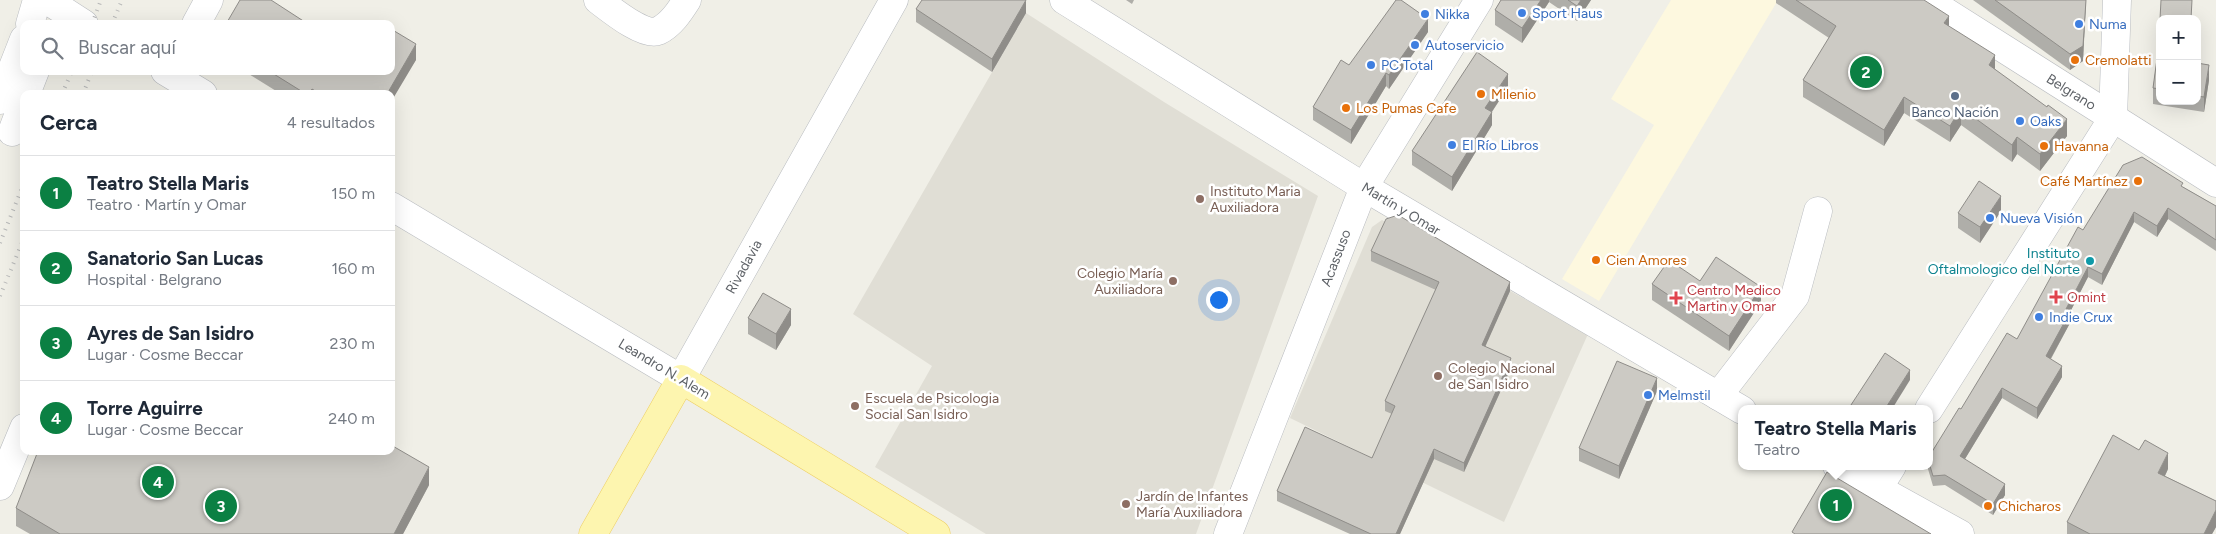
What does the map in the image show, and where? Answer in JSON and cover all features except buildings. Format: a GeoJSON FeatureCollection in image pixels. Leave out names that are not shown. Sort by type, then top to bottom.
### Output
{"type":"FeatureCollection","features":[{"type":"Feature","properties":{"kind":"main road","name":"Rivadavia"},"geometry":{"type":"LineString","coordinates":[[593,534],[681,379]]}},
{"type":"Feature","properties":{"kind":"main road","name":"Leandro N. Alem"},"geometry":{"type":"LineString","coordinates":[[681,379],[936,534]]}},
{"type":"Feature","properties":{"kind":"street"},"geometry":{"type":"LineString","coordinates":[[198,20],[209,0]]}},
{"type":"Feature","properties":{"kind":"street"},"geometry":{"type":"LineString","coordinates":[[598,0],[645,32],[658,31],[674,18],[687,0]]}},
{"type":"Feature","properties":{"kind":"street","name":"Rivadavia"},"geometry":{"type":"LineString","coordinates":[[681,379],[894,0]]}},
{"type":"Feature","properties":{"kind":"street","name":"Martín y Omar"},"geometry":{"type":"LineString","coordinates":[[1064,0],[1364,187],[1738,408]]}},
{"type":"Feature","properties":{"kind":"street","name":"Acassuso"},"geometry":{"type":"LineString","coordinates":[[1228,534],[1364,187],[1479,0]]}},
{"type":"Feature","properties":{"kind":"street","name":"Belgrano"},"geometry":{"type":"LineString","coordinates":[[1927,0],[2216,183]]}},
{"type":"Feature","properties":{"kind":"street"},"geometry":{"type":"LineString","coordinates":[[1932,405],[2113,118],[2117,0]]}},
{"type":"Feature","properties":{"kind":"street"},"geometry":{"type":"LineString","coordinates":[[35,20],[49,8],[75,20]]}},
{"type":"Feature","properties":{"kind":"street"},"geometry":{"type":"LineString","coordinates":[[0,100],[20,49]]}},
{"type":"Feature","properties":{"kind":"street"},"geometry":{"type":"LineString","coordinates":[[28,90],[33,75]]}},
{"type":"Feature","properties":{"kind":"street"},"geometry":{"type":"LineString","coordinates":[[166,77],[194,90]]}},
{"type":"Feature","properties":{"kind":"street"},"geometry":{"type":"LineString","coordinates":[[12,132],[20,111]]}},
{"type":"Feature","properties":{"kind":"street","name":"Leandro N. Alem"},"geometry":{"type":"LineString","coordinates":[[395,208],[681,379]]}},
{"type":"Feature","properties":{"kind":"street"},"geometry":{"type":"LineString","coordinates":[[1718,396],[1794,296],[1818,211]]}},
{"type":"Feature","properties":{"kind":"street"},"geometry":{"type":"LineString","coordinates":[[0,486],[20,438]]}},
{"type":"Feature","properties":{"kind":"street"},"geometry":{"type":"LineString","coordinates":[[1844,470],[1960,534]]}},
{"type":"Feature","properties":{"kind":"street"},"geometry":{"type":"LineString","coordinates":[[1878,490],[1890,470]]}},
{"type":"Feature","properties":{"kind":"shaded area"},"geometry":{"type":"Polygon","coordinates":[[[1671,0],[1778,0],[1599,301],[1562,279],[1654,125],[1611,99],[1671,0]]]}},
{"type":"Feature","properties":{"kind":"shaded area","name":"Colegio María Auxiliadora"},"geometry":{"type":"Polygon","coordinates":[[[1026,13],[1164,102],[1318,196],[1196,534],[986,534],[875,467],[932,366],[853,314],[1026,13]]]}},
{"type":"Feature","properties":{"kind":"shaded area","name":"Colegio Nacional de San Isidro"},"geometry":{"type":"Polygon","coordinates":[[[1382,220],[1588,334],[1504,522],[1290,418],[1372,227],[1382,220]]]}},
{"type":"Feature","properties":{"kind":"railway"},"geometry":{"type":"LineString","coordinates":[[94,20],[101,0]]}},
{"type":"Feature","properties":{"kind":"railway"},"geometry":{"type":"LineString","coordinates":[[114,20],[122,0]]}},
{"type":"Feature","properties":{"kind":"railway"},"geometry":{"type":"LineString","coordinates":[[64,90],[70,75]]}},
{"type":"Feature","properties":{"kind":"railway"},"geometry":{"type":"LineString","coordinates":[[85,90],[90,75]]}},
{"type":"Feature","properties":{"kind":"railway"},"geometry":{"type":"LineString","coordinates":[[0,243],[20,193]]}},
{"type":"Feature","properties":{"kind":"railway"},"geometry":{"type":"LineString","coordinates":[[0,296],[20,248]]}},
{"type":"Feature","properties":{"kind":"place","name":"Sport Haus"},"geometry":{"type":"Point","coordinates":[1522,13]}},
{"type":"Feature","properties":{"kind":"place","name":"Nikka"},"geometry":{"type":"Point","coordinates":[1425,14]}},
{"type":"Feature","properties":{"kind":"place","name":"Numa"},"geometry":{"type":"Point","coordinates":[2079,24]}},
{"type":"Feature","properties":{"kind":"place","name":"Autoservicio"},"geometry":{"type":"Point","coordinates":[1415,45]}},
{"type":"Feature","properties":{"kind":"place","name":"Cremolatti"},"geometry":{"type":"Point","coordinates":[2075,60]}},
{"type":"Feature","properties":{"kind":"place","name":"PC Total"},"geometry":{"type":"Point","coordinates":[1371,65]}},
{"type":"Feature","properties":{"kind":"place","name":"Sanatorio San Lucas"},"geometry":{"type":"Point","coordinates":[1866,72]}},
{"type":"Feature","properties":{"kind":"place","name":"Milenio"},"geometry":{"type":"Point","coordinates":[1481,94]}},
{"type":"Feature","properties":{"kind":"place","name":"Banco Nación"},"geometry":{"type":"Point","coordinates":[1955,96]}},
{"type":"Feature","properties":{"kind":"place","name":"Los Pumas Cafe"},"geometry":{"type":"Point","coordinates":[1346,108]}},
{"type":"Feature","properties":{"kind":"place","name":"Oaks"},"geometry":{"type":"Point","coordinates":[2020,121]}},
{"type":"Feature","properties":{"kind":"place","name":"El Río Libros"},"geometry":{"type":"Point","coordinates":[1452,145]}},
{"type":"Feature","properties":{"kind":"place","name":"Havanna"},"geometry":{"type":"Point","coordinates":[2044,146]}},
{"type":"Feature","properties":{"kind":"place","name":"Café Martínez"},"geometry":{"type":"Point","coordinates":[2138,181]}},
{"type":"Feature","properties":{"kind":"place","name":"Instituto Maria Auxiliadora"},"geometry":{"type":"Point","coordinates":[1200,199]}},
{"type":"Feature","properties":{"kind":"place","name":"Nueva Visión"},"geometry":{"type":"Point","coordinates":[1990,218]}},
{"type":"Feature","properties":{"kind":"place","name":"Cien Amores"},"geometry":{"type":"Point","coordinates":[1596,260]}},
{"type":"Feature","properties":{"kind":"place","name":"Instituto Oftalmologico del Norte"},"geometry":{"type":"Point","coordinates":[2090,261]}},
{"type":"Feature","properties":{"kind":"place","name":"Colegio María Auxiliadora"},"geometry":{"type":"Point","coordinates":[1173,281]}},
{"type":"Feature","properties":{"kind":"place","name":"Omint"},"geometry":{"type":"Point","coordinates":[2056,297]}},
{"type":"Feature","properties":{"kind":"place","name":"Centro Medico Martin y Omar"},"geometry":{"type":"Point","coordinates":[1676,298]}},
{"type":"Feature","properties":{"kind":"place","name":"Indie Crux"},"geometry":{"type":"Point","coordinates":[2039,317]}},
{"type":"Feature","properties":{"kind":"place","name":"Colegio Nacional de San Isidro"},"geometry":{"type":"Point","coordinates":[1438,376]}},
{"type":"Feature","properties":{"kind":"place","name":"Melmstil"},"geometry":{"type":"Point","coordinates":[1648,395]}},
{"type":"Feature","properties":{"kind":"place","name":"Escuela de Psicologia Social San Isidro"},"geometry":{"type":"Point","coordinates":[855,406]}},
{"type":"Feature","properties":{"kind":"place","name":"Torre Aguirre"},"geometry":{"type":"Point","coordinates":[158,482]}},
{"type":"Feature","properties":{"kind":"place","name":"Jardín de Infantes María Auxiliadora"},"geometry":{"type":"Point","coordinates":[1126,504]}},
{"type":"Feature","properties":{"kind":"place","name":"Teatro Stella Maris"},"geometry":{"type":"Point","coordinates":[1836,505]}},
{"type":"Feature","properties":{"kind":"place","name":"Ayres de San Isidro"},"geometry":{"type":"Point","coordinates":[221,506]}},
{"type":"Feature","properties":{"kind":"place","name":"Chicharos"},"geometry":{"type":"Point","coordinates":[1988,506]}}]}
